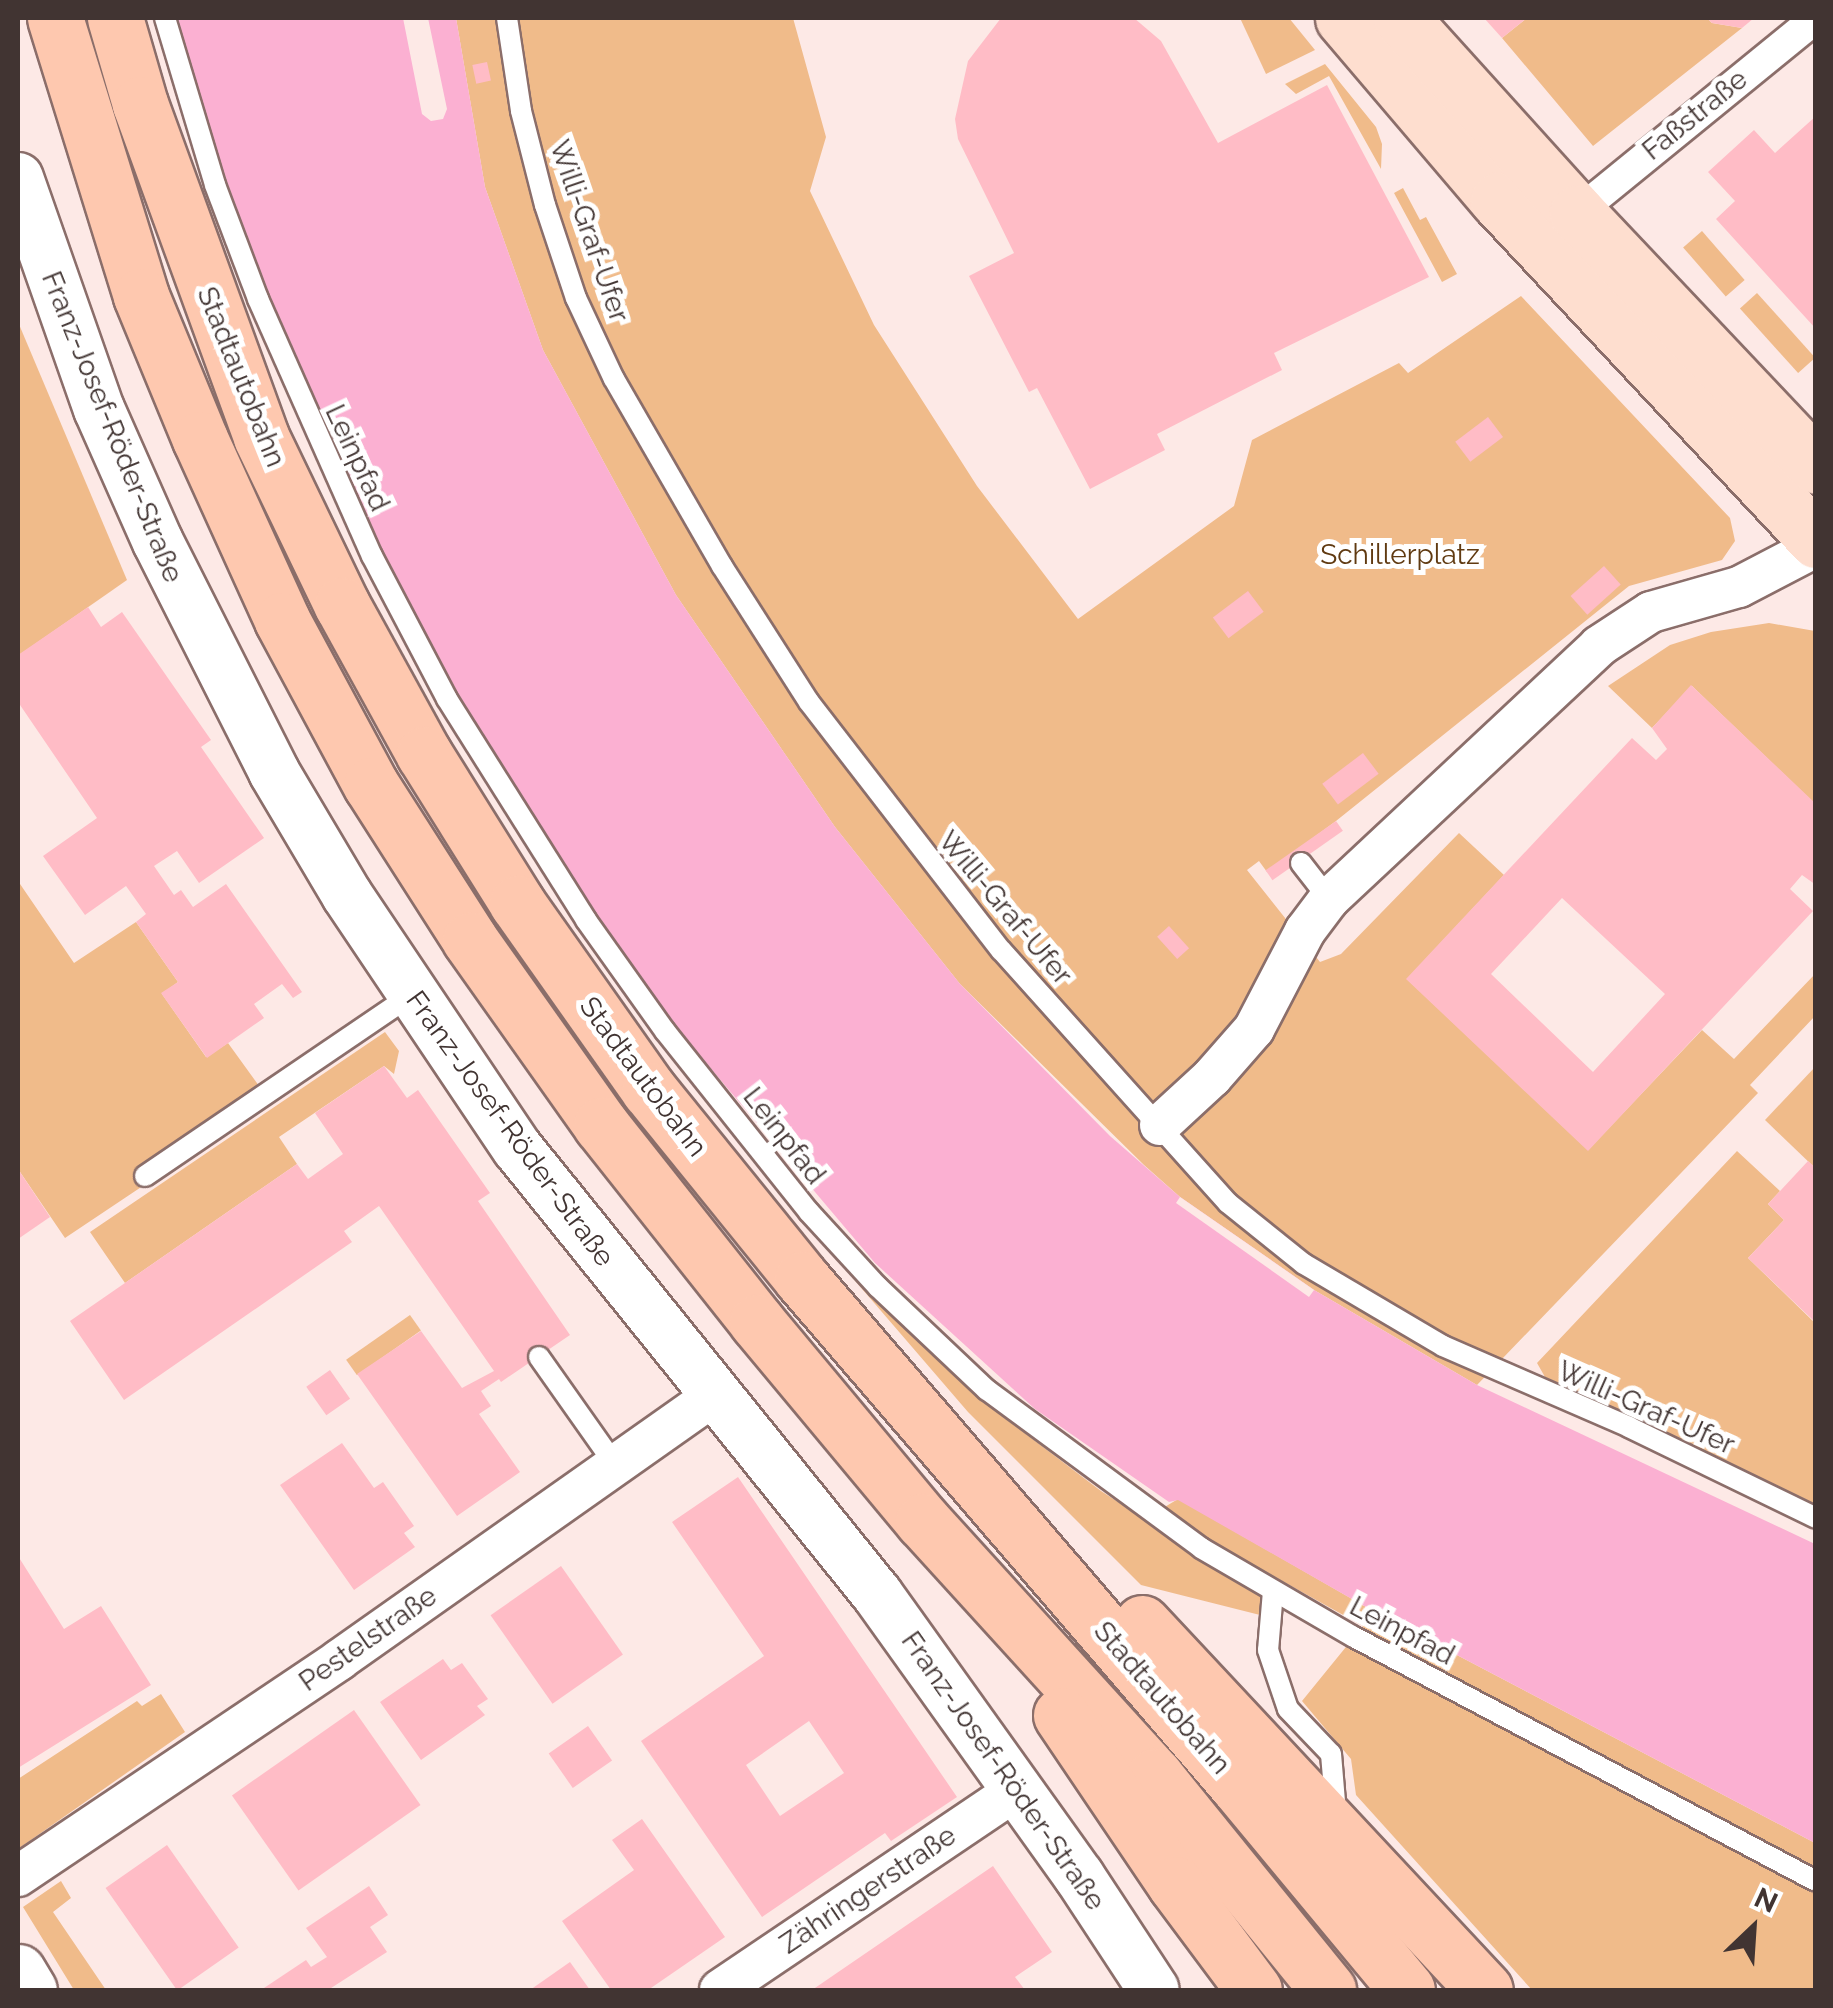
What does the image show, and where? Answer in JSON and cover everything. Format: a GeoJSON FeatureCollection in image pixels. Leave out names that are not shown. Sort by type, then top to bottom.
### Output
{"type":"FeatureCollection","features":[{"type":"Feature","properties":{"kind":"highway","name":"Stadtautobahn"},"geometry":{"type":"LineString","coordinates":[[55,18],[148,314],[282,620],[371,785],[470,940],[601,1125],[923,1521],[1154,1776],[1328,1990]]}},
{"type":"Feature","properties":{"kind":"highway","name":"Stadtautobahn"},"geometry":{"type":"LineString","coordinates":[[116,18],[140,104],[261,437],[342,604],[424,754],[517,903],[650,1090],[900,1394],[1237,1785],[1407,1990]]}},
{"type":"Feature","properties":{"kind":"highway"},"geometry":{"type":"LineString","coordinates":[[900,1394],[1002,1480],[1485,1990]]}},
{"type":"Feature","properties":{"kind":"highway"},"geometry":{"type":"LineString","coordinates":[[923,1521],[1254,1990]]}},
{"type":"Feature","properties":{"kind":"main road"},"geometry":{"type":"LineString","coordinates":[[1343,18],[1498,200],[1816,543]]}},
{"type":"Feature","properties":{"kind":"main road"},"geometry":{"type":"LineString","coordinates":[[1400,18],[1815,468]]}},
{"type":"Feature","properties":{"kind":"main road"},"geometry":{"type":"LineString","coordinates":[[18,1972],[28,1990]]}},
{"type":"Feature","properties":{"kind":"street","name":"Faßstraße"},"geometry":{"type":"LineString","coordinates":[[1576,213],[1816,18]]}},
{"type":"Feature","properties":{"kind":"street","name":"Franz-Josef-Röder-Straße"},"geometry":{"type":"LineString","coordinates":[[18,178],[26,238],[99,409],[192,618],[307,831],[411,996],[518,1149],[867,1581],[1154,1990]]}},
{"type":"Feature","properties":{"kind":"street"},"geometry":{"type":"LineString","coordinates":[[1160,1125],[1212,1077],[1254,1029],[1305,931],[1330,899],[1529,708],[1625,627],[1651,612],[1772,573],[1816,543]]}},
{"type":"Feature","properties":{"kind":"street","name":"Pestelstraße"},"geometry":{"type":"LineString","coordinates":[[18,1876],[266,1710],[715,1395]]}},
{"type":"Feature","properties":{"kind":"street","name":"Zähringerstraße"},"geometry":{"type":"LineString","coordinates":[[720,1990],[1016,1790]]}},
{"type":"Feature","properties":{"kind":"lane","name":"Leinpfad"},"geometry":{"type":"LineString","coordinates":[[166,18],[233,237],[296,392],[372,556],[447,699],[586,920],[665,1030],[809,1212],[928,1337],[1058,1446],[1202,1548],[1272,1590],[1816,1882]]}},
{"type":"Feature","properties":{"kind":"lane","name":"Willi-Graf-Ufer"},"geometry":{"type":"LineString","coordinates":[[507,18],[521,111],[545,205],[576,298],[614,379],[722,566],[809,702],[942,878],[1228,1204],[1304,1264],[1459,1354],[1629,1427],[1816,1518]]}},
{"type":"Feature","properties":{"kind":"lane"},"geometry":{"type":"LineString","coordinates":[[1301,863],[1330,899]]}},
{"type":"Feature","properties":{"kind":"lane"},"geometry":{"type":"LineString","coordinates":[[145,1176],[411,996]]}},
{"type":"Feature","properties":{"kind":"lane"},"geometry":{"type":"LineString","coordinates":[[539,1357],[616,1466]]}},
{"type":"Feature","properties":{"kind":"lane"},"geometry":{"type":"LineString","coordinates":[[1272,1590],[1268,1650],[1288,1709],[1331,1754],[1336,1830]]}},
{"type":"Feature","properties":{"kind":"green space","name":"Schillerplatz"},"geometry":{"type":"Polygon","coordinates":[[[456,18],[793,18],[826,137],[810,191],[874,325],[977,486],[1078,619],[1234,506],[1252,440],[1399,363],[1408,373],[1521,296],[1730,518],[1735,541],[1722,560],[1629,586],[1336,821],[1267,872],[1259,861],[1247,870],[1320,962],[1341,954],[1459,833],[1504,875],[1407,979],[1588,1150],[1702,1030],[1734,1059],[1815,974],[1815,1016],[1750,1085],[1758,1093],[1477,1385],[1314,1290],[1180,1197],[960,984],[835,827],[676,595],[543,350],[485,187],[456,18]]]}},
{"type":"Feature","properties":{"kind":"green space"},"geometry":{"type":"Polygon","coordinates":[[[1240,18],[1289,18],[1315,50],[1266,74],[1240,18]]]}},
{"type":"Feature","properties":{"kind":"green space"},"geometry":{"type":"Polygon","coordinates":[[[1527,18],[1707,18],[1712,23],[1742,28],[1593,146],[1502,38],[1527,18]]]}},
{"type":"Feature","properties":{"kind":"green space"},"geometry":{"type":"Polygon","coordinates":[[[1325,64],[1376,127],[1382,144],[1381,169],[1329,76],[1296,94],[1285,84],[1325,64]]]}},
{"type":"Feature","properties":{"kind":"green space"},"geometry":{"type":"Polygon","coordinates":[[[1403,188],[1420,220],[1426,217],[1457,274],[1442,282],[1394,193],[1403,188]]]}},
{"type":"Feature","properties":{"kind":"green space"},"geometry":{"type":"Polygon","coordinates":[[[1702,231],[1745,280],[1726,296],[1683,247],[1702,231]]]}},
{"type":"Feature","properties":{"kind":"green space"},"geometry":{"type":"Polygon","coordinates":[[[1757,293],[1815,358],[1798,373],[1740,308],[1757,293]]]}},
{"type":"Feature","properties":{"kind":"green space"},"geometry":{"type":"Polygon","coordinates":[[[18,322],[127,580],[18,656],[18,322]]]}},
{"type":"Feature","properties":{"kind":"green space"},"geometry":{"type":"Polygon","coordinates":[[[1769,623],[1815,631],[1815,804],[1692,686],[1652,728],[1608,686],[1670,645],[1711,632],[1769,623]]]}},
{"type":"Feature","properties":{"kind":"green space"},"geometry":{"type":"Polygon","coordinates":[[[18,881],[74,963],[136,922],[178,982],[162,994],[206,1057],[228,1043],[270,1101],[65,1238],[18,1169],[18,881]]]}},
{"type":"Feature","properties":{"kind":"green space"},"geometry":{"type":"Polygon","coordinates":[[[385,1032],[399,1051],[394,1074],[384,1066],[279,1137],[297,1164],[125,1283],[90,1232],[385,1032]]]}},
{"type":"Feature","properties":{"kind":"green space"},"geometry":{"type":"Polygon","coordinates":[[[1815,1067],[1815,1168],[1765,1120],[1815,1067]]]}},
{"type":"Feature","properties":{"kind":"green space"},"geometry":{"type":"Polygon","coordinates":[[[1737,1151],[1780,1191],[1768,1204],[1784,1220],[1748,1258],[1815,1323],[1815,1504],[1545,1377],[1537,1363],[1737,1151]]]}},
{"type":"Feature","properties":{"kind":"green space"},"geometry":{"type":"Polygon","coordinates":[[[801,1218],[870,1296],[981,1400],[1101,1491],[1261,1594],[1260,1615],[1141,1585],[968,1412],[801,1218]]]}},
{"type":"Feature","properties":{"kind":"green space"},"geometry":{"type":"Polygon","coordinates":[[[410,1315],[421,1331],[357,1375],[346,1360],[410,1315]]]}},
{"type":"Feature","properties":{"kind":"green space"},"geometry":{"type":"Polygon","coordinates":[[[1178,1499],[1373,1611],[1815,1843],[1815,1990],[1532,1990],[1356,1795],[1351,1759],[1302,1701],[1363,1626],[1207,1539],[1163,1508],[1178,1499]]]}},
{"type":"Feature","properties":{"kind":"green space"},"geometry":{"type":"Polygon","coordinates":[[[161,1694],[185,1732],[18,1849],[18,1779],[137,1701],[142,1706],[161,1694]]]}},
{"type":"Feature","properties":{"kind":"green space"},"geometry":{"type":"Polygon","coordinates":[[[61,1881],[71,1898],[53,1912],[106,1990],[74,1990],[23,1907],[61,1881]]]}},
{"type":"Feature","properties":{"kind":"shaded area"},"geometry":{"type":"Polygon","coordinates":[[[178,18],[403,18],[422,114],[431,121],[443,119],[447,109],[428,18],[456,18],[485,187],[543,350],[676,595],[835,827],[960,984],[1110,1136],[1180,1197],[1314,1290],[1477,1385],[1815,1544],[1815,1843],[1373,1611],[1178,1500],[1169,1502],[1035,1409],[875,1263],[674,1025],[595,916],[457,696],[381,551],[306,388],[244,233],[194,82],[178,18]]]}},
{"type":"Feature","properties":{"kind":"pier"},"geometry":{"type":"Polygon","coordinates":[[[1180,1197],[1314,1290],[1309,1297],[1176,1203],[1180,1197]]]}},
{"type":"Feature","properties":{"kind":"building"},"geometry":{"type":"Polygon","coordinates":[[[1001,18],[1134,18],[1161,41],[1218,143],[1327,85],[1429,277],[1274,353],[1282,370],[1157,434],[1165,450],[1090,489],[1037,388],[1029,392],[969,276],[1014,253],[958,139],[955,119],[968,61],[1001,18]]]}},
{"type":"Feature","properties":{"kind":"building"},"geometry":{"type":"Polygon","coordinates":[[[1484,18],[1527,18],[1502,38],[1484,18]]]}},
{"type":"Feature","properties":{"kind":"building"},"geometry":{"type":"Polygon","coordinates":[[[1707,18],[1754,18],[1742,28],[1712,23],[1707,18]]]}},
{"type":"Feature","properties":{"kind":"building"},"geometry":{"type":"Polygon","coordinates":[[[487,62],[491,81],[476,84],[472,65],[487,62]]]}},
{"type":"Feature","properties":{"kind":"building"},"geometry":{"type":"Polygon","coordinates":[[[1816,116],[1816,329],[1716,219],[1735,201],[1708,172],[1754,130],[1775,153],[1816,116]]]}},
{"type":"Feature","properties":{"kind":"building"},"geometry":{"type":"Polygon","coordinates":[[[1488,417],[1503,437],[1470,462],[1455,442],[1488,417]]]}},
{"type":"Feature","properties":{"kind":"building"},"geometry":{"type":"Polygon","coordinates":[[[1604,566],[1621,585],[1587,615],[1571,596],[1604,566]]]}},
{"type":"Feature","properties":{"kind":"building"},"geometry":{"type":"Polygon","coordinates":[[[1248,591],[1264,612],[1229,638],[1213,617],[1248,591]]]}},
{"type":"Feature","properties":{"kind":"building"},"geometry":{"type":"Polygon","coordinates":[[[88,607],[101,627],[122,612],[211,740],[201,747],[264,838],[199,883],[177,851],[154,866],[174,895],[181,890],[193,907],[226,884],[302,992],[293,998],[282,984],[254,1004],[264,1018],[207,1058],[161,993],[178,982],[136,922],[146,914],[126,886],[85,915],[43,856],[97,818],[18,702],[18,655],[88,607]]]}},
{"type":"Feature","properties":{"kind":"building"},"geometry":{"type":"Polygon","coordinates":[[[1691,685],[1816,804],[1816,885],[1802,875],[1790,889],[1813,911],[1588,1151],[1406,979],[1632,738],[1656,760],[1667,749],[1652,728],[1691,685]],[[1562,898],[1491,974],[1593,1072],[1665,994],[1562,898]]]}},
{"type":"Feature","properties":{"kind":"building"},"geometry":{"type":"Polygon","coordinates":[[[1363,753],[1379,774],[1338,804],[1322,784],[1363,753]]]}},
{"type":"Feature","properties":{"kind":"building"},"geometry":{"type":"Polygon","coordinates":[[[1336,821],[1343,831],[1272,880],[1266,870],[1336,821]]]}},
{"type":"Feature","properties":{"kind":"building"},"geometry":{"type":"Polygon","coordinates":[[[1169,926],[1189,948],[1177,959],[1157,937],[1169,926]]]}},
{"type":"Feature","properties":{"kind":"building"},"geometry":{"type":"Polygon","coordinates":[[[384,1066],[407,1098],[418,1090],[490,1193],[478,1201],[570,1335],[501,1382],[499,1379],[481,1391],[491,1406],[479,1414],[520,1472],[457,1516],[357,1374],[421,1331],[462,1388],[494,1371],[379,1206],[344,1231],[352,1242],[124,1400],[70,1321],[297,1164],[308,1179],[343,1154],[315,1113],[384,1066]]]}},
{"type":"Feature","properties":{"kind":"building"},"geometry":{"type":"Polygon","coordinates":[[[1808,1161],[1816,1168],[1816,1323],[1748,1258],[1784,1220],[1768,1204],[1808,1161]]]}},
{"type":"Feature","properties":{"kind":"building"},"geometry":{"type":"Polygon","coordinates":[[[18,1169],[50,1217],[18,1239],[18,1169]]]}},
{"type":"Feature","properties":{"kind":"building"},"geometry":{"type":"Polygon","coordinates":[[[330,1370],[350,1399],[326,1415],[306,1387],[330,1370]]]}},
{"type":"Feature","properties":{"kind":"building"},"geometry":{"type":"Polygon","coordinates":[[[342,1443],[374,1488],[383,1482],[414,1526],[404,1533],[415,1547],[354,1590],[280,1485],[342,1443]]]}},
{"type":"Feature","properties":{"kind":"building"},"geometry":{"type":"Polygon","coordinates":[[[738,1477],[957,1797],[891,1841],[885,1833],[762,1917],[641,1741],[764,1656],[672,1522],[738,1477]],[[809,1721],[746,1765],[780,1816],[844,1773],[809,1721]]]}},
{"type":"Feature","properties":{"kind":"building"},"geometry":{"type":"Polygon","coordinates":[[[18,1556],[64,1629],[101,1606],[151,1685],[18,1768],[18,1556]]]}},
{"type":"Feature","properties":{"kind":"building"},"geometry":{"type":"Polygon","coordinates":[[[561,1566],[623,1654],[552,1704],[491,1615],[561,1566]]]}},
{"type":"Feature","properties":{"kind":"building"},"geometry":{"type":"Polygon","coordinates":[[[443,1659],[451,1670],[462,1663],[488,1699],[477,1706],[485,1715],[421,1760],[380,1702],[443,1659]]]}},
{"type":"Feature","properties":{"kind":"building"},"geometry":{"type":"Polygon","coordinates":[[[354,1710],[421,1805],[298,1890],[232,1795],[354,1710]]]}},
{"type":"Feature","properties":{"kind":"building"},"geometry":{"type":"Polygon","coordinates":[[[588,1726],[612,1760],[573,1788],[549,1754],[588,1726]]]}},
{"type":"Feature","properties":{"kind":"building"},"geometry":{"type":"Polygon","coordinates":[[[642,1819],[725,1937],[648,1990],[611,1990],[562,1921],[634,1870],[612,1840],[642,1819]]]}},
{"type":"Feature","properties":{"kind":"building"},"geometry":{"type":"Polygon","coordinates":[[[167,1845],[239,1947],[177,1990],[106,1888],[167,1845]]]}},
{"type":"Feature","properties":{"kind":"building"},"geometry":{"type":"Polygon","coordinates":[[[993,1866],[1052,1952],[1015,1977],[1025,1990],[812,1990],[993,1866]]]}},
{"type":"Feature","properties":{"kind":"building"},"geometry":{"type":"Polygon","coordinates":[[[369,1886],[388,1915],[370,1927],[387,1952],[328,1990],[261,1990],[306,1960],[311,1967],[327,1957],[306,1928],[369,1886]]]}},
{"type":"Feature","properties":{"kind":"building"},"geometry":{"type":"Polygon","coordinates":[[[570,1962],[590,1990],[530,1990],[570,1962]]]}}]}
